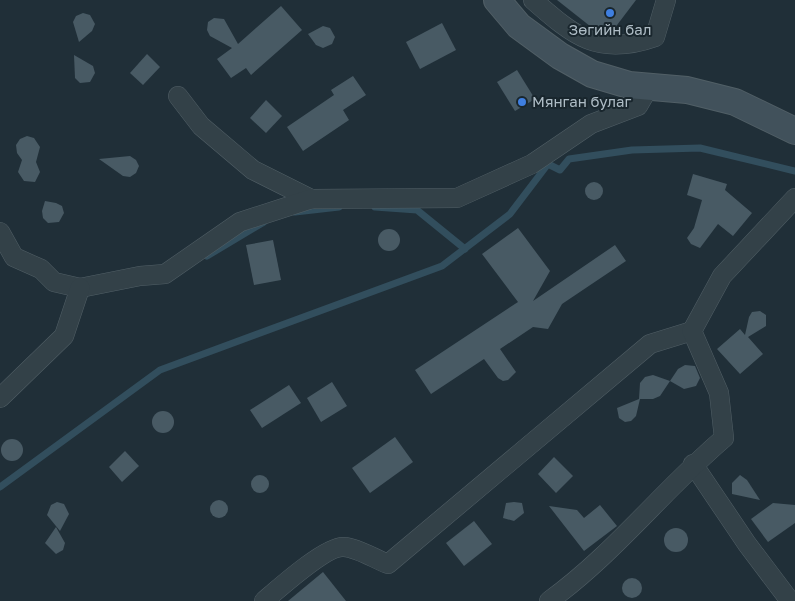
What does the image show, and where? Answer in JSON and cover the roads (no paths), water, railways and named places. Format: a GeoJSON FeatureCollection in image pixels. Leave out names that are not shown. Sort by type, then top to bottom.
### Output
{"type":"FeatureCollection","features":[{"type":"Feature","properties":{"kind":"main road"},"geometry":{"type":"LineString","coordinates":[[497,0],[519,26],[560,56],[592,74],[630,85],[687,90],[735,102],[795,131]]}},
{"type":"Feature","properties":{"kind":"street"},"geometry":{"type":"LineString","coordinates":[[533,0],[581,38],[605,44],[632,45],[655,37],[666,0]]}},
{"type":"Feature","properties":{"kind":"street"},"geometry":{"type":"LineString","coordinates":[[0,232],[7,261],[41,269],[54,282],[80,288],[140,276],[165,274],[240,222],[311,199],[457,198],[532,164],[591,124],[638,106],[649,87]]}},
{"type":"Feature","properties":{"kind":"street"},"geometry":{"type":"LineString","coordinates":[[178,96],[201,126],[253,170],[311,199]]}},
{"type":"Feature","properties":{"kind":"street"},"geometry":{"type":"LineString","coordinates":[[264,601],[298,572],[330,551],[344,546],[388,564],[650,344],[692,331],[722,276],[795,198]]}},
{"type":"Feature","properties":{"kind":"street"},"geometry":{"type":"LineString","coordinates":[[0,398],[64,336],[80,288]]}},
{"type":"Feature","properties":{"kind":"street"},"geometry":{"type":"LineString","coordinates":[[549,601],[571,585],[670,491],[693,464],[724,438],[719,393],[692,331]]}},
{"type":"Feature","properties":{"kind":"street"},"geometry":{"type":"LineString","coordinates":[[693,464],[747,544],[790,601]]}},
{"type":"Feature","properties":{"kind":"waterway"},"geometry":{"type":"LineString","coordinates":[[0,487],[160,370],[442,266],[510,214],[548,164],[560,170],[569,159],[632,150],[700,148],[795,171]]}},
{"type":"Feature","properties":{"kind":"waterway"},"geometry":{"type":"LineString","coordinates":[[295,212],[339,207]]}},
{"type":"Feature","properties":{"kind":"waterway"},"geometry":{"type":"LineString","coordinates":[[375,207],[417,210],[465,249]]}},
{"type":"Feature","properties":{"kind":"waterway"},"geometry":{"type":"LineString","coordinates":[[207,256],[264,222]]}},
{"type":"Feature","properties":{"kind":"place","name":"Зөгийн бал"},"geometry":{"type":"Point","coordinates":[610,13]}},
{"type":"Feature","properties":{"kind":"place","name":"Мянган булаг"},"geometry":{"type":"Point","coordinates":[522,102]}}]}
